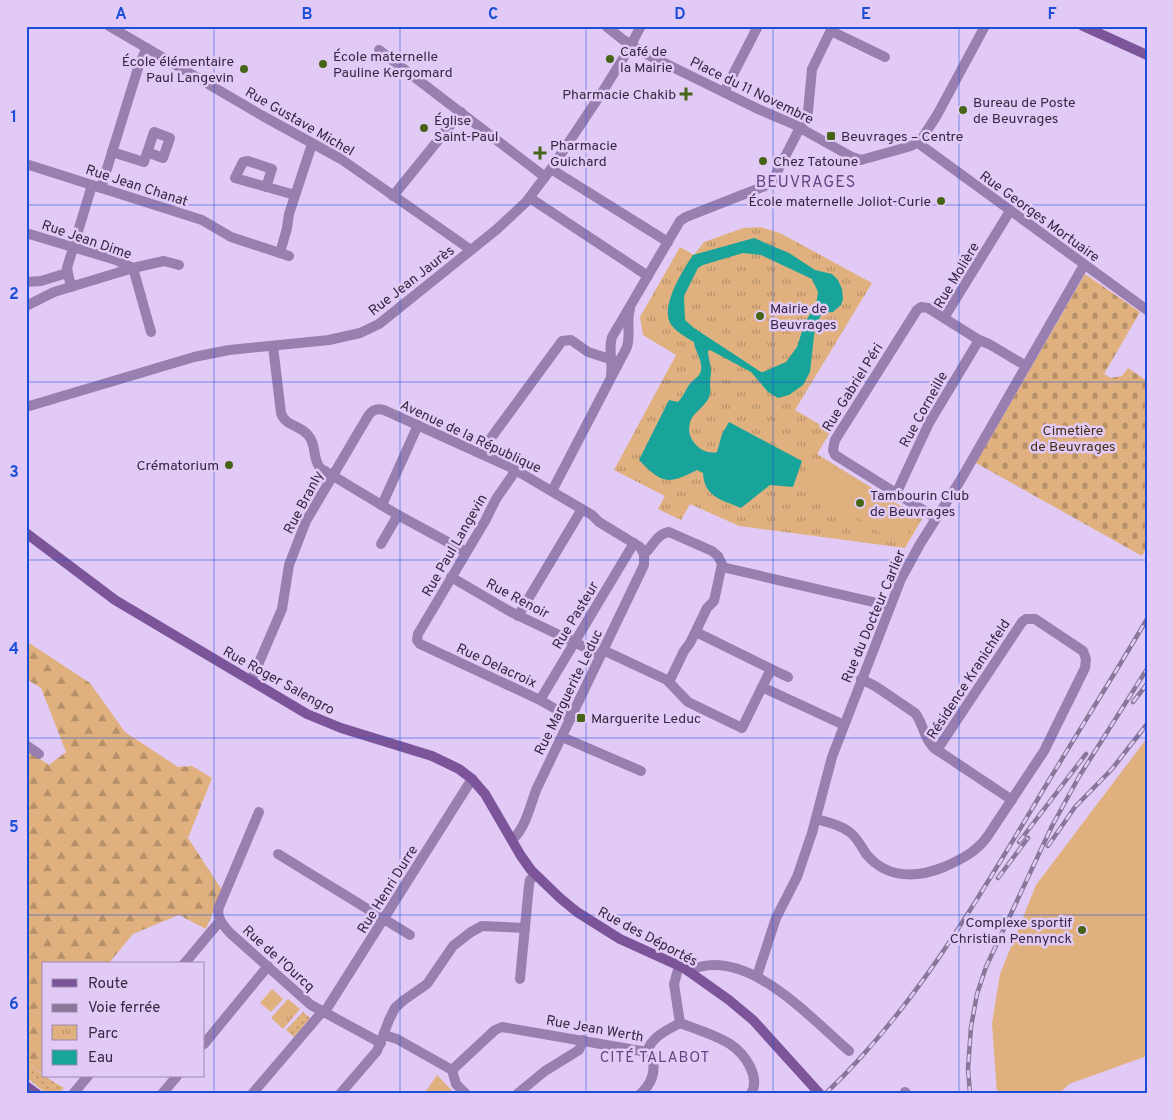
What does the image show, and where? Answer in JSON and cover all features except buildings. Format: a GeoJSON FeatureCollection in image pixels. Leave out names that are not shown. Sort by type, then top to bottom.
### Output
{"type":"FeatureCollection","features":[{"type":"Feature","properties":{"kind":"street","name":"Rue Gustave Michel"},"geometry":{"type":"LineString","coordinates":[[109,26],[346,162],[471,250]]}},
{"type":"Feature","properties":{"kind":"street","name":"Place du 11 Novembre"},"geometry":{"type":"LineString","coordinates":[[606,26],[631,45],[801,128],[852,157],[861,160],[918,143]]}},
{"type":"Feature","properties":{"kind":"street","name":"Rue Jean Jaurès"},"geometry":{"type":"LineString","coordinates":[[26,407],[190,358],[229,350],[329,340],[360,333],[374,327],[471,250],[530,198],[603,91],[631,45],[640,26]]}},
{"type":"Feature","properties":{"kind":"street"},"geometry":{"type":"LineString","coordinates":[[724,92],[758,26]]}},
{"type":"Feature","properties":{"kind":"street"},"geometry":{"type":"LineString","coordinates":[[918,143],[934,121],[985,26]]}},
{"type":"Feature","properties":{"kind":"street"},"geometry":{"type":"LineString","coordinates":[[1083,26],[1147,55]]}},
{"type":"Feature","properties":{"kind":"street"},"geometry":{"type":"LineString","coordinates":[[616,360],[611,339],[683,218],[771,183],[810,108],[810,76],[832,28],[885,57]]}},
{"type":"Feature","properties":{"kind":"street"},"geometry":{"type":"LineString","coordinates":[[71,287],[67,273],[73,248],[112,152],[138,66],[147,48]]}},
{"type":"Feature","properties":{"kind":"street"},"geometry":{"type":"LineString","coordinates":[[379,50],[461,112],[548,173],[668,242]]}},
{"type":"Feature","properties":{"kind":"street"},"geometry":{"type":"LineString","coordinates":[[393,196],[461,112]]}},
{"type":"Feature","properties":{"kind":"street","name":"Rue Georges Mortuaire"},"geometry":{"type":"LineString","coordinates":[[918,143],[1147,310]]}},
{"type":"Feature","properties":{"kind":"street"},"geometry":{"type":"LineString","coordinates":[[266,187],[295,195],[312,144]]}},
{"type":"Feature","properties":{"kind":"street"},"geometry":{"type":"LineString","coordinates":[[112,152],[144,162],[147,152]]}},
{"type":"Feature","properties":{"kind":"street","name":"Rue Jean Chanat"},"geometry":{"type":"LineString","coordinates":[[26,164],[202,220],[236,238],[284,254],[295,195]]}},
{"type":"Feature","properties":{"kind":"street"},"geometry":{"type":"LineString","coordinates":[[530,198],[648,276]]}},
{"type":"Feature","properties":{"kind":"street","name":"Rue Molière"},"geometry":{"type":"LineString","coordinates":[[1010,211],[944,318],[1026,366]]}},
{"type":"Feature","properties":{"kind":"street","name":"Rue Jean Dime"},"geometry":{"type":"LineString","coordinates":[[26,233],[116,260],[133,268],[152,332]]}},
{"type":"Feature","properties":{"kind":"street"},"geometry":{"type":"LineString","coordinates":[[26,306],[46,295],[133,268],[164,261],[179,265]]}},
{"type":"Feature","properties":{"kind":"street","name":"Rue du Docteur Carlier"},"geometry":{"type":"LineString","coordinates":[[757,976],[774,923],[796,877],[816,819],[830,762],[907,566],[957,486],[1084,265]]}},
{"type":"Feature","properties":{"kind":"street"},"geometry":{"type":"LineString","coordinates":[[26,282],[38,282],[67,273]]}},
{"type":"Feature","properties":{"kind":"street"},"geometry":{"type":"LineString","coordinates":[[552,491],[611,375],[616,360],[629,341],[628,317],[632,305]]}},
{"type":"Feature","properties":{"kind":"street","name":"Rue Gabriel Péri"},"geometry":{"type":"LineString","coordinates":[[936,518],[835,455],[833,450],[834,443],[917,310],[926,307],[944,318]]}},
{"type":"Feature","properties":{"kind":"street"},"geometry":{"type":"LineString","coordinates":[[480,453],[562,340],[571,340],[588,352],[616,360]]}},
{"type":"Feature","properties":{"kind":"street","name":"Rue Corneille"},"geometry":{"type":"LineString","coordinates":[[896,494],[929,423],[979,340]]}},
{"type":"Feature","properties":{"kind":"street"},"geometry":{"type":"LineString","coordinates":[[273,346],[282,416],[285,421],[302,429],[309,436],[315,445],[317,463],[320,468],[398,515],[466,552]]}},
{"type":"Feature","properties":{"kind":"street","name":"Rue Branly"},"geometry":{"type":"LineString","coordinates":[[251,681],[282,609],[289,564],[308,517],[370,412],[378,409],[384,410]]}},
{"type":"Feature","properties":{"kind":"street","name":"Avenue de la République"},"geometry":{"type":"LineString","coordinates":[[384,410],[516,470],[634,543],[640,547],[644,554]]}},
{"type":"Feature","properties":{"kind":"street"},"geometry":{"type":"LineString","coordinates":[[382,505],[418,425]]}},
{"type":"Feature","properties":{"kind":"street","name":"Rue Paul Langevin"},"geometry":{"type":"LineString","coordinates":[[418,634],[496,499],[516,470]]}},
{"type":"Feature","properties":{"kind":"street"},"geometry":{"type":"LineString","coordinates":[[518,616],[582,510]]}},
{"type":"Feature","properties":{"kind":"street"},"geometry":{"type":"LineString","coordinates":[[381,544],[398,515]]}},
{"type":"Feature","properties":{"kind":"street"},"geometry":{"type":"LineString","coordinates":[[644,554],[649,551],[659,536],[669,532],[712,551],[720,558],[722,567],[714,601],[706,611],[669,682],[688,702],[742,728],[771,669]]}},
{"type":"Feature","properties":{"kind":"street","name":"Rue Roger Salengro"},"geometry":{"type":"LineString","coordinates":[[26,534],[115,600],[322,721],[432,756],[459,768],[485,794],[512,840]]}},
{"type":"Feature","properties":{"kind":"street","name":"Rue Pasteur"},"geometry":{"type":"LineString","coordinates":[[540,700],[634,543]]}},
{"type":"Feature","properties":{"kind":"street","name":"Rue Marguerite Leduc"},"geometry":{"type":"LineString","coordinates":[[512,840],[517,836],[526,818],[537,788],[642,569],[644,554]]}},
{"type":"Feature","properties":{"kind":"street"},"geometry":{"type":"LineString","coordinates":[[722,567],[890,607]]}},
{"type":"Feature","properties":{"kind":"street","name":"Rue Renoir"},"geometry":{"type":"LineString","coordinates":[[451,577],[518,616],[669,682]]}},
{"type":"Feature","properties":{"kind":"street","name":"Résidence Kranichfeld"},"geometry":{"type":"LineString","coordinates":[[1026,619],[1035,619],[1079,647],[1085,656],[1085,668],[1051,738],[1012,800],[937,750],[1022,622],[1026,619]]}},
{"type":"Feature","properties":{"kind":"street"},"geometry":{"type":"LineString","coordinates":[[696,632],[788,677]]}},
{"type":"Feature","properties":{"kind":"street","name":"Rue Delacroix"},"geometry":{"type":"LineString","coordinates":[[418,634],[417,640],[420,644],[540,700],[571,718]]}},
{"type":"Feature","properties":{"kind":"street"},"geometry":{"type":"LineString","coordinates":[[861,680],[876,686],[915,713],[920,719],[927,740],[937,750]]}},
{"type":"Feature","properties":{"kind":"street"},"geometry":{"type":"LineString","coordinates":[[762,687],[844,725]]}},
{"type":"Feature","properties":{"kind":"street"},"geometry":{"type":"LineString","coordinates":[[562,737],[641,771]]}},
{"type":"Feature","properties":{"kind":"street"},"geometry":{"type":"LineString","coordinates":[[26,745],[39,754]]}},
{"type":"Feature","properties":{"kind":"street","name":"Rue Henri Durre"},"geometry":{"type":"LineString","coordinates":[[252,1094],[323,1012],[472,779]]}},
{"type":"Feature","properties":{"kind":"street"},"geometry":{"type":"LineString","coordinates":[[816,819],[847,830],[870,857],[884,868],[899,874],[915,875],[942,868],[976,850],[1012,800]]}},
{"type":"Feature","properties":{"kind":"street"},"geometry":{"type":"LineString","coordinates":[[186,962],[220,921],[218,916],[219,907],[259,812]]}},
{"type":"Feature","properties":{"kind":"street","name":"Rue des Déportés"},"geometry":{"type":"LineString","coordinates":[[512,840],[535,875],[564,902],[584,917],[631,945],[684,969],[729,1000],[747,1015],[817,1091]]}},
{"type":"Feature","properties":{"kind":"street"},"geometry":{"type":"LineString","coordinates":[[278,854],[410,935]]}},
{"type":"Feature","properties":{"kind":"street"},"geometry":{"type":"LineString","coordinates":[[520,980],[529,885],[530,880],[535,875]]}},
{"type":"Feature","properties":{"kind":"street","name":"Rue de l'Ourcq"},"geometry":{"type":"LineString","coordinates":[[220,921],[230,933],[308,1003],[323,1012],[383,1039],[398,1039],[452,1070]]}},
{"type":"Feature","properties":{"kind":"street"},"geometry":{"type":"LineString","coordinates":[[340,1094],[375,1054],[383,1039],[388,1020],[395,1008],[427,984],[450,949],[467,934],[486,926],[524,928]]}},
{"type":"Feature","properties":{"kind":"street"},"geometry":{"type":"LineString","coordinates":[[751,1094],[755,1081],[754,1073],[735,1048],[727,1042],[680,1022],[674,984],[684,969],[713,965],[736,968],[757,976],[794,1003],[849,1051]]}},
{"type":"Feature","properties":{"kind":"street"},"geometry":{"type":"LineString","coordinates":[[205,1043],[268,966]]}},
{"type":"Feature","properties":{"kind":"street","name":"Rue Jean Werth"},"geometry":{"type":"LineString","coordinates":[[452,1070],[499,1027],[647,1052],[654,1039],[680,1022]]}},
{"type":"Feature","properties":{"kind":"street"},"geometry":{"type":"LineString","coordinates":[[518,1094],[545,1071],[579,1050],[583,1040]]}},
{"type":"Feature","properties":{"kind":"street"},"geometry":{"type":"LineString","coordinates":[[640,1094],[650,1084],[653,1072],[652,1056],[647,1052]]}},
{"type":"Feature","properties":{"kind":"street"},"geometry":{"type":"LineString","coordinates":[[452,1070],[456,1084],[466,1094]]}},
{"type":"Feature","properties":{"kind":"street"},"geometry":{"type":"LineString","coordinates":[[77,1092],[87,1078]]}},
{"type":"Feature","properties":{"kind":"street"},"geometry":{"type":"LineString","coordinates":[[162,1094],[175,1078]]}},
{"type":"Feature","properties":{"kind":"street"},"geometry":{"type":"LineString","coordinates":[[26,1086],[37,1094]]}},
{"type":"Feature","properties":{"kind":"green space"},"geometry":{"type":"Polygon","coordinates":[[[760,227],[780,233],[872,283],[795,410],[831,431],[817,454],[922,519],[905,548],[739,526],[690,504],[681,520],[658,509],[665,496],[614,470],[676,355],[643,335],[640,317],[680,247],[694,255],[704,242],[743,228],[760,227]]]}},
{"type":"Feature","properties":{"kind":"green space","name":"Cimetière de Beuvrages"},"geometry":{"type":"Polygon","coordinates":[[[1085,274],[1140,312],[1104,374],[1111,378],[1122,376],[1128,368],[1147,381],[1147,547],[1142,556],[976,463],[1085,274]]]}},
{"type":"Feature","properties":{"kind":"green space","name":"Tambourin Club de Beuvrages"},"geometry":{"type":"Polygon","coordinates":[[[820,460],[917,519],[901,545],[804,486],[820,460]]]}},
{"type":"Feature","properties":{"kind":"green space"},"geometry":{"type":"Polygon","coordinates":[[[26,641],[90,683],[125,732],[178,767],[192,766],[212,778],[188,838],[222,890],[206,929],[179,915],[133,934],[110,962],[42,962],[41,1073],[26,1062],[26,749],[49,765],[66,752],[41,688],[26,679],[26,641]]]}},
{"type":"Feature","properties":{"kind":"green space","name":"Complexe sportif Christian Pennynck"},"geometry":{"type":"Polygon","coordinates":[[[1147,738],[1147,1056],[1069,1084],[1059,1094],[997,1094],[992,1023],[1000,974],[1036,885],[1147,738]]]}},
{"type":"Feature","properties":{"kind":"green space"},"geometry":{"type":"Polygon","coordinates":[[[272,989],[283,999],[271,1012],[260,1003],[272,989]]]}},
{"type":"Feature","properties":{"kind":"green space"},"geometry":{"type":"Polygon","coordinates":[[[288,999],[300,1009],[283,1029],[271,1018],[288,999]]]}},
{"type":"Feature","properties":{"kind":"green space"},"geometry":{"type":"Polygon","coordinates":[[[303,1012],[310,1018],[294,1037],[286,1030],[303,1012]]]}},
{"type":"Feature","properties":{"kind":"green space"},"geometry":{"type":"Polygon","coordinates":[[[26,1062],[42,1074],[42,1078],[47,1078],[64,1088],[58,1094],[47,1094],[26,1077],[26,1062]]]}},
{"type":"Feature","properties":{"kind":"green space"},"geometry":{"type":"Polygon","coordinates":[[[437,1075],[455,1094],[424,1094],[437,1075]]]}},
{"type":"Feature","properties":{"kind":"water"},"geometry":{"type":"Polygon","coordinates":[[[754,238],[789,253],[815,270],[832,274],[838,280],[842,289],[843,299],[841,305],[833,312],[822,313],[815,327],[810,372],[803,385],[789,395],[778,398],[768,392],[751,372],[710,350],[708,351],[711,368],[710,393],[706,402],[694,415],[689,429],[692,440],[696,445],[711,453],[717,452],[722,434],[729,422],[802,461],[793,487],[770,485],[741,508],[721,500],[710,493],[704,481],[703,473],[697,470],[679,478],[666,480],[654,474],[639,460],[669,400],[678,402],[689,385],[701,372],[694,342],[674,328],[668,319],[670,300],[693,255],[754,238]],[[743,253],[703,265],[698,268],[684,296],[685,320],[694,328],[763,372],[786,362],[797,347],[805,322],[816,305],[818,292],[812,279],[761,255],[743,253]]]}},
{"type":"Feature","properties":{"kind":"railway"},"geometry":{"type":"LineString","coordinates":[[825,1094],[857,1062],[887,1027],[942,953],[992,876],[1147,619]]}},
{"type":"Feature","properties":{"kind":"railway"},"geometry":{"type":"LineString","coordinates":[[970,1094],[968,1069],[971,1027],[977,994],[986,967],[1052,826],[1080,775],[1147,669]]}},
{"type":"Feature","properties":{"kind":"railway"},"geometry":{"type":"LineString","coordinates":[[1133,702],[1147,684]]}},
{"type":"Feature","properties":{"kind":"railway"},"geometry":{"type":"LineString","coordinates":[[1048,846],[1075,807],[1112,769],[1147,724]]}},
{"type":"Feature","properties":{"kind":"railway"},"geometry":{"type":"LineString","coordinates":[[1019,842],[1086,754]]}},
{"type":"Feature","properties":{"kind":"railway"},"geometry":{"type":"LineString","coordinates":[[998,878],[1028,838]]}},
{"type":"Feature","properties":{"kind":"place","name":"Café de la Mairie"},"geometry":{"type":"Point","coordinates":[610,59]}},
{"type":"Feature","properties":{"kind":"place","name":"École maternelle Pauline Kergomard"},"geometry":{"type":"Point","coordinates":[323,64]}},
{"type":"Feature","properties":{"kind":"place","name":"École élémentaire Paul Langevin"},"geometry":{"type":"Point","coordinates":[244,69]}},
{"type":"Feature","properties":{"kind":"place","name":"Pharmacie Chakib"},"geometry":{"type":"Point","coordinates":[686,94]}},
{"type":"Feature","properties":{"kind":"place","name":"Bureau de Poste de Beuvrages"},"geometry":{"type":"Point","coordinates":[963,110]}},
{"type":"Feature","properties":{"kind":"place","name":"Église Saint-Paul"},"geometry":{"type":"Point","coordinates":[424,128]}},
{"type":"Feature","properties":{"kind":"place","name":"Beuvrages – Centre"},"geometry":{"type":"Point","coordinates":[831,136]}},
{"type":"Feature","properties":{"kind":"place","name":"Pharmacie Guichard"},"geometry":{"type":"Point","coordinates":[540,153]}},
{"type":"Feature","properties":{"kind":"place","name":"Chez Tatoune"},"geometry":{"type":"Point","coordinates":[763,161]}},
{"type":"Feature","properties":{"kind":"place","name":"École maternelle Joliot-Curie"},"geometry":{"type":"Point","coordinates":[941,201]}},
{"type":"Feature","properties":{"kind":"place","name":"Mairie de Beuvrages"},"geometry":{"type":"Point","coordinates":[760,316]}},
{"type":"Feature","properties":{"kind":"place","name":"Crématorium"},"geometry":{"type":"Point","coordinates":[229,465]}},
{"type":"Feature","properties":{"kind":"place","name":"Tambourin Club de Beuvrages"},"geometry":{"type":"Point","coordinates":[860,503]}},
{"type":"Feature","properties":{"kind":"place","name":"Marguerite Leduc"},"geometry":{"type":"Point","coordinates":[581,718]}},
{"type":"Feature","properties":{"kind":"place","name":"Complexe sportif Christian Pennynck"},"geometry":{"type":"Point","coordinates":[1082,930]}},
{"type":"Feature","properties":{"kind":"district","name":"BEUVRAGES"},"geometry":{"type":"Point","coordinates":[806,181]}},
{"type":"Feature","properties":{"kind":"district","name":"CITÉ TALABOT"},"geometry":{"type":"Point","coordinates":[655,1057]}}]}
